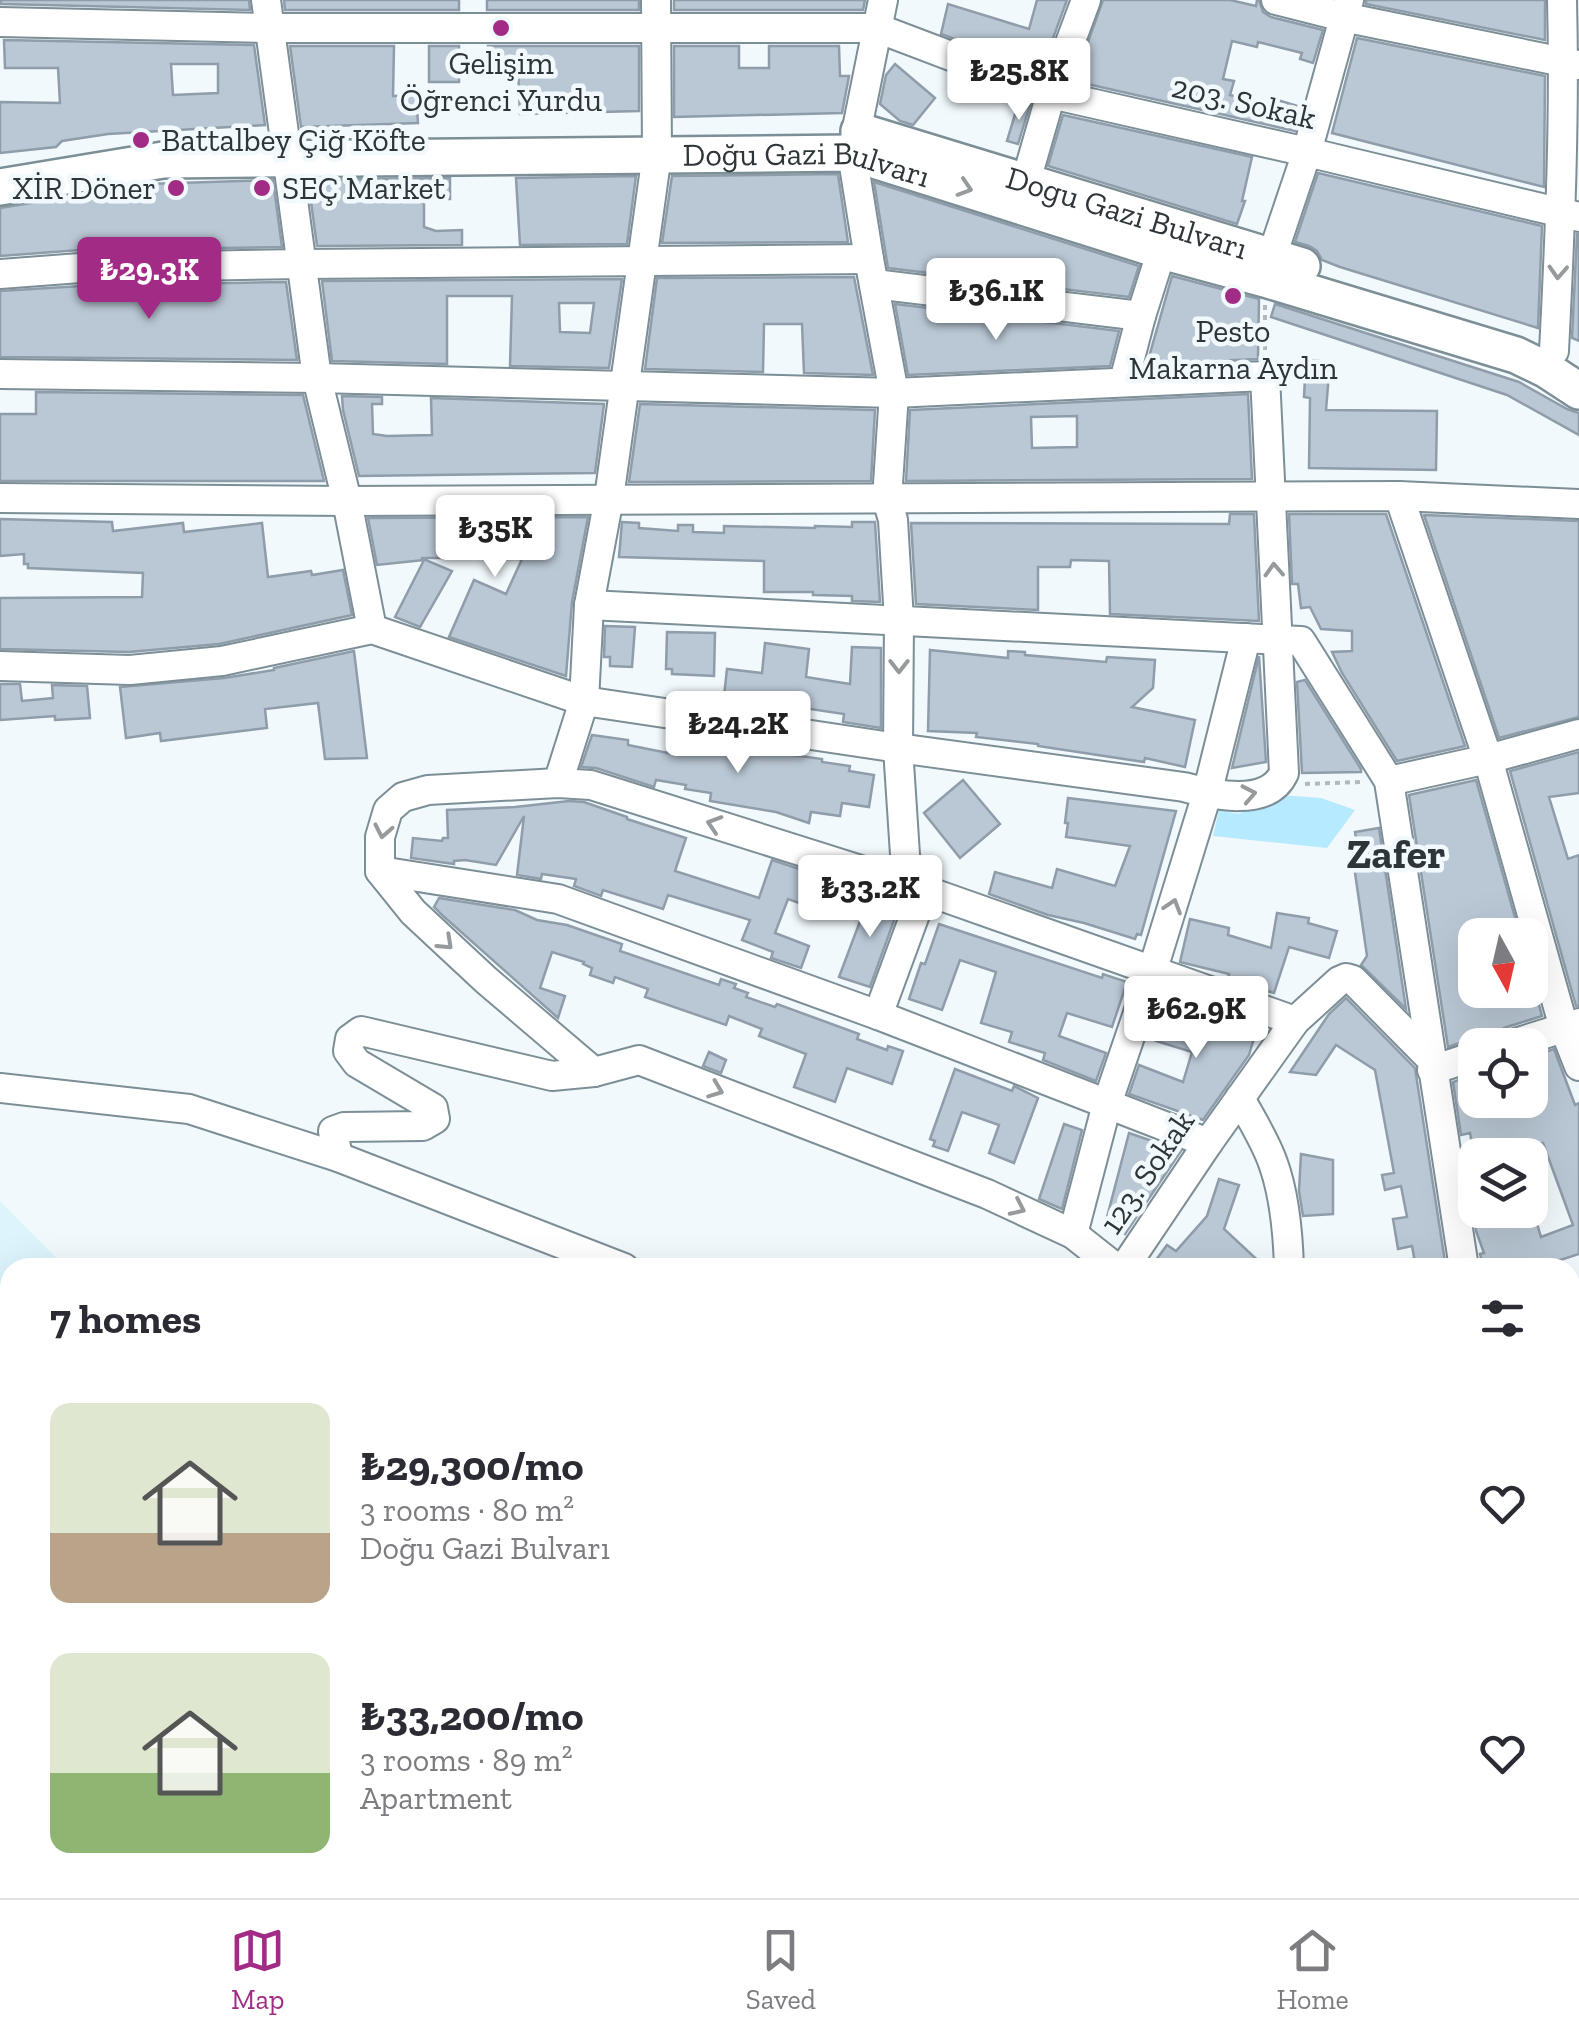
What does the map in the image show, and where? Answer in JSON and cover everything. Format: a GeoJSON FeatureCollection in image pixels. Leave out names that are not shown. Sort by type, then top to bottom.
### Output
{"type":"FeatureCollection","features":[{"type":"Feature","properties":{"kind":"main road","name":"Doğu Gazi Bulvarı"},"geometry":{"type":"LineString","coordinates":[[0,186],[163,160],[287,152],[854,141],[1268,268],[1516,356],[1579,391]]}},
{"type":"Feature","properties":{"kind":"main road","name":"Dogu Gazi Bulvarı"},"geometry":{"type":"LineString","coordinates":[[854,141],[1026,181],[1166,238]]}},
{"type":"Feature","properties":{"kind":"main road"},"geometry":{"type":"LineString","coordinates":[[0,166],[158,150],[287,152]]}},
{"type":"Feature","properties":{"kind":"main road","name":"Dogu Gazi Bulvarı"},"geometry":{"type":"LineString","coordinates":[[1268,268],[1522,334],[1566,359]]}},
{"type":"Feature","properties":{"kind":"street"},"geometry":{"type":"LineString","coordinates":[[878,1015],[915,888],[898,748],[899,620],[892,520],[886,499],[894,393],[871,272],[854,141],[883,0]]}},
{"type":"Feature","properties":{"kind":"street"},"geometry":{"type":"LineString","coordinates":[[1026,181],[1051,94],[1086,0]]}},
{"type":"Feature","properties":{"kind":"street"},"geometry":{"type":"LineString","coordinates":[[1276,0],[1346,8],[1572,64]]}},
{"type":"Feature","properties":{"kind":"street"},"geometry":{"type":"LineString","coordinates":[[1562,0],[1572,64],[1566,359]]}},
{"type":"Feature","properties":{"kind":"street"},"geometry":{"type":"LineString","coordinates":[[1268,268],[1307,152],[1346,8]]}},
{"type":"Feature","properties":{"kind":"street"},"geometry":{"type":"LineString","coordinates":[[268,14],[317,378],[372,628]]}},
{"type":"Feature","properties":{"kind":"street","name":"203. Sokak"},"geometry":{"type":"LineString","coordinates":[[0,22],[268,14],[656,14],[877,28],[1051,94],[1570,215]]}},
{"type":"Feature","properties":{"kind":"street"},"geometry":{"type":"LineString","coordinates":[[558,783],[584,701],[589,605],[609,498],[643,262],[658,144],[656,14]]}},
{"type":"Feature","properties":{"kind":"street"},"geometry":{"type":"LineString","coordinates":[[1124,381],[1166,238]]}},
{"type":"Feature","properties":{"kind":"street"},"geometry":{"type":"LineString","coordinates":[[0,274],[80,268],[643,262],[871,272],[1141,316]]}},
{"type":"Feature","properties":{"kind":"street"},"geometry":{"type":"LineString","coordinates":[[0,374],[894,393],[1266,376],[1284,772],[1266,791],[1229,798],[1184,787],[584,701],[372,628],[222,661],[130,670],[0,666]]}},
{"type":"Feature","properties":{"kind":"street"},"geometry":{"type":"LineString","coordinates":[[1399,496],[1488,759],[1572,1025],[1579,1066]]}},
{"type":"Feature","properties":{"kind":"street"},"geometry":{"type":"LineString","coordinates":[[0,498],[346,501],[1399,496],[1579,504]]}},
{"type":"Feature","properties":{"kind":"street"},"geometry":{"type":"LineString","coordinates":[[589,605],[1301,641],[1389,781],[1462,1258]]}},
{"type":"Feature","properties":{"kind":"street"},"geometry":{"type":"LineString","coordinates":[[1073,1234],[1107,1104],[1207,794],[1246,638]]}},
{"type":"Feature","properties":{"kind":"street"},"geometry":{"type":"LineString","coordinates":[[1389,781],[1579,734]]}},
{"type":"Feature","properties":{"kind":"street"},"geometry":{"type":"LineString","coordinates":[[594,1072],[413,912],[380,871],[380,836],[388,810],[403,796],[428,790],[558,783],[591,785],[915,888],[1295,1021]]}},
{"type":"Feature","properties":{"kind":"street"},"geometry":{"type":"LineString","coordinates":[[380,871],[558,900],[878,1015],[1208,1143]]}},
{"type":"Feature","properties":{"kind":"street","name":"123. Sokak"},"geometry":{"type":"LineString","coordinates":[[1131,1258],[1295,1021],[1338,982],[1350,978],[1431,1064]]}},
{"type":"Feature","properties":{"kind":"street"},"geometry":{"type":"LineString","coordinates":[[1548,1033],[1572,1025]]}},
{"type":"Feature","properties":{"kind":"street"},"geometry":{"type":"LineString","coordinates":[[338,1157],[333,1131],[344,1127],[424,1126],[435,1119],[434,1108],[356,1063],[348,1052],[350,1040],[361,1031],[552,1076],[594,1072],[638,1060],[987,1194],[1073,1234],[1103,1258]]}},
{"type":"Feature","properties":{"kind":"street"},"geometry":{"type":"LineString","coordinates":[[1431,1064],[1458,1059]]}},
{"type":"Feature","properties":{"kind":"street"},"geometry":{"type":"LineString","coordinates":[[0,1088],[189,1109],[338,1157],[598,1258]]}},
{"type":"Feature","properties":{"kind":"street"},"geometry":{"type":"LineString","coordinates":[[1240,1098],[1276,1173],[1289,1258]]}},
{"type":"Feature","properties":{"kind":"path"},"geometry":{"type":"LineString","coordinates":[[1266,376],[1268,268]]}},
{"type":"Feature","properties":{"kind":"path"},"geometry":{"type":"LineString","coordinates":[[1275,785],[1389,781]]}},
{"type":"Feature","properties":{"kind":"shaded area"},"geometry":{"type":"Polygon","coordinates":[[[1280,795],[1321,798],[1355,810],[1327,848],[1213,836],[1219,810],[1238,814],[1280,795]]]}},
{"type":"Feature","properties":{"kind":"shaded area"},"geometry":{"type":"Polygon","coordinates":[[[0,1201],[56,1258],[0,1258],[0,1201]]]}},
{"type":"Feature","properties":{"kind":"building"},"geometry":{"type":"Polygon","coordinates":[[[1,0],[249,0],[250,10],[1,4],[1,0]]]}},
{"type":"Feature","properties":{"kind":"building"},"geometry":{"type":"Polygon","coordinates":[[[284,0],[459,0],[459,10],[285,10],[284,0]]]}},
{"type":"Feature","properties":{"kind":"building"},"geometry":{"type":"Polygon","coordinates":[[[487,0],[639,0],[639,10],[487,10],[487,0]]]}},
{"type":"Feature","properties":{"kind":"building"},"geometry":{"type":"Polygon","coordinates":[[[674,0],[865,0],[863,10],[674,10],[674,0]]]}},
{"type":"Feature","properties":{"kind":"building"},"geometry":{"type":"Polygon","coordinates":[[[1037,0],[1067,0],[1041,71],[941,34],[948,4],[1029,29],[1037,0]]]}},
{"type":"Feature","properties":{"kind":"building"},"geometry":{"type":"Polygon","coordinates":[[[1103,0],[1230,0],[1256,6],[1259,0],[1263,12],[1271,17],[1323,30],[1313,63],[1300,59],[1302,53],[1258,42],[1257,47],[1232,41],[1223,79],[1234,81],[1230,95],[1279,107],[1281,101],[1301,107],[1295,131],[1074,81],[1103,0]]]}},
{"type":"Feature","properties":{"kind":"building"},"geometry":{"type":"Polygon","coordinates":[[[1366,0],[1545,0],[1545,40],[1366,4],[1366,0]]]}},
{"type":"Feature","properties":{"kind":"building"},"geometry":{"type":"Polygon","coordinates":[[[1357,38],[1545,76],[1544,187],[1332,133],[1357,38]]]}},
{"type":"Feature","properties":{"kind":"building"},"geometry":{"type":"Polygon","coordinates":[[[4,40],[254,45],[265,125],[108,134],[62,141],[56,147],[0,153],[0,102],[60,103],[58,68],[5,68],[4,40]],[[171,64],[173,95],[218,93],[218,64],[171,64]]]}},
{"type":"Feature","properties":{"kind":"building"},"geometry":{"type":"Polygon","coordinates":[[[290,46],[394,46],[393,96],[416,95],[418,123],[301,127],[290,46]]]}},
{"type":"Feature","properties":{"kind":"building"},"geometry":{"type":"Polygon","coordinates":[[[429,46],[459,46],[459,82],[429,82],[429,46]]]}},
{"type":"Feature","properties":{"kind":"building"},"geometry":{"type":"Polygon","coordinates":[[[488,46],[639,46],[639,111],[520,114],[518,67],[488,67],[488,46]]]}},
{"type":"Feature","properties":{"kind":"building"},"geometry":{"type":"Polygon","coordinates":[[[674,46],[739,46],[739,68],[769,68],[769,46],[839,46],[840,76],[849,76],[842,113],[674,117],[674,46]]]}},
{"type":"Feature","properties":{"kind":"building"},"geometry":{"type":"Polygon","coordinates":[[[895,64],[935,98],[913,125],[900,121],[880,104],[886,75],[895,64]]]}},
{"type":"Feature","properties":{"kind":"building"},"geometry":{"type":"Polygon","coordinates":[[[1019,101],[1030,105],[1018,144],[1007,141],[1019,101]]]}},
{"type":"Feature","properties":{"kind":"building"},"geometry":{"type":"Polygon","coordinates":[[[1063,115],[1252,157],[1237,224],[1048,166],[1063,115]]]}},
{"type":"Feature","properties":{"kind":"building"},"geometry":{"type":"Polygon","coordinates":[[[1318,173],[1542,226],[1538,328],[1340,267],[1322,260],[1309,246],[1295,242],[1318,173]]]}},
{"type":"Feature","properties":{"kind":"building"},"geometry":{"type":"Polygon","coordinates":[[[838,174],[848,242],[662,243],[672,176],[838,174]]]}},
{"type":"Feature","properties":{"kind":"building"},"geometry":{"type":"Polygon","coordinates":[[[636,176],[627,244],[520,245],[516,178],[636,176]]]}},
{"type":"Feature","properties":{"kind":"building"},"geometry":{"type":"Polygon","coordinates":[[[450,178],[450,199],[424,199],[424,227],[436,231],[462,230],[462,245],[317,246],[308,180],[450,178]]]}},
{"type":"Feature","properties":{"kind":"building"},"geometry":{"type":"Polygon","coordinates":[[[273,180],[282,247],[80,250],[0,256],[0,208],[147,184],[273,180]]]}},
{"type":"Feature","properties":{"kind":"building"},"geometry":{"type":"Polygon","coordinates":[[[874,182],[1139,266],[1129,297],[888,268],[874,182]]]}},
{"type":"Feature","properties":{"kind":"building"},"geometry":{"type":"Polygon","coordinates":[[[1579,234],[1579,341],[1572,338],[1579,234]]]}},
{"type":"Feature","properties":{"kind":"building"},"geometry":{"type":"Polygon","coordinates":[[[1172,276],[1259,299],[1258,359],[1147,364],[1172,276]]]}},
{"type":"Feature","properties":{"kind":"building"},"geometry":{"type":"Polygon","coordinates":[[[854,277],[873,375],[804,373],[802,324],[764,324],[763,372],[645,369],[657,278],[854,277]]]}},
{"type":"Feature","properties":{"kind":"building"},"geometry":{"type":"Polygon","coordinates":[[[622,279],[609,368],[510,366],[512,296],[447,296],[447,364],[332,361],[322,281],[622,279]],[[559,303],[560,332],[590,333],[594,303],[559,303]]]}},
{"type":"Feature","properties":{"kind":"building"},"geometry":{"type":"Polygon","coordinates":[[[286,282],[297,360],[0,357],[0,291],[286,282]]]}},
{"type":"Feature","properties":{"kind":"building"},"geometry":{"type":"Polygon","coordinates":[[[895,304],[1119,331],[1110,366],[908,375],[895,304]]]}},
{"type":"Feature","properties":{"kind":"building"},"geometry":{"type":"Polygon","coordinates":[[[1275,304],[1519,382],[1579,413],[1579,435],[1507,395],[1271,317],[1275,304]]]}},
{"type":"Feature","properties":{"kind":"building"},"geometry":{"type":"Polygon","coordinates":[[[1306,360],[1330,362],[1326,410],[1437,411],[1436,470],[1309,468],[1310,398],[1304,397],[1306,360]]]}},
{"type":"Feature","properties":{"kind":"building"},"geometry":{"type":"Polygon","coordinates":[[[36,392],[303,395],[324,481],[0,481],[0,414],[36,414],[36,392]]]}},
{"type":"Feature","properties":{"kind":"building"},"geometry":{"type":"Polygon","coordinates":[[[1248,394],[1252,479],[906,481],[910,410],[1248,394]],[[1077,416],[1031,417],[1032,448],[1077,447],[1077,416]]]}},
{"type":"Feature","properties":{"kind":"building"},"geometry":{"type":"Polygon","coordinates":[[[342,396],[382,397],[382,404],[372,404],[373,434],[387,436],[432,435],[431,398],[604,404],[595,473],[359,476],[342,396]]]}},
{"type":"Feature","properties":{"kind":"building"},"geometry":{"type":"Polygon","coordinates":[[[640,404],[875,410],[871,481],[629,482],[640,404]]]}},
{"type":"Feature","properties":{"kind":"building"},"geometry":{"type":"Polygon","coordinates":[[[1230,514],[1254,514],[1259,621],[1110,614],[1109,561],[1071,560],[1070,567],[1038,567],[1038,610],[916,604],[911,523],[1229,524],[1230,514]]]}},
{"type":"Feature","properties":{"kind":"building"},"geometry":{"type":"Polygon","coordinates":[[[1289,514],[1386,514],[1465,746],[1397,761],[1332,652],[1352,651],[1352,631],[1321,629],[1310,607],[1301,608],[1298,584],[1292,584],[1289,514]]]}},
{"type":"Feature","properties":{"kind":"building"},"geometry":{"type":"Polygon","coordinates":[[[1424,515],[1579,521],[1579,717],[1499,738],[1424,515]]]}},
{"type":"Feature","properties":{"kind":"building"},"geometry":{"type":"Polygon","coordinates":[[[588,517],[572,602],[566,676],[449,637],[474,580],[506,594],[522,559],[484,559],[493,539],[475,530],[459,558],[421,558],[452,571],[420,627],[395,617],[424,560],[377,565],[368,518],[588,517]]]}},
{"type":"Feature","properties":{"kind":"building"},"geometry":{"type":"Polygon","coordinates":[[[0,519],[112,522],[113,531],[183,523],[184,532],[262,523],[268,577],[343,570],[352,615],[219,644],[129,652],[0,649],[0,598],[142,597],[143,573],[28,568],[24,554],[0,556],[0,519]]]}},
{"type":"Feature","properties":{"kind":"building"},"geometry":{"type":"Polygon","coordinates":[[[622,522],[639,523],[639,528],[678,531],[678,525],[693,525],[693,532],[724,533],[724,526],[815,528],[875,522],[880,602],[852,601],[852,596],[813,592],[764,592],[764,561],[619,557],[622,522]]]}},
{"type":"Feature","properties":{"kind":"building"},"geometry":{"type":"Polygon","coordinates":[[[605,626],[635,627],[632,667],[610,666],[610,657],[604,657],[605,626]]]}},
{"type":"Feature","properties":{"kind":"building"},"geometry":{"type":"Polygon","coordinates":[[[667,632],[715,633],[714,676],[672,674],[672,669],[666,669],[667,632]]]}},
{"type":"Feature","properties":{"kind":"building"},"geometry":{"type":"Polygon","coordinates":[[[765,643],[809,649],[806,677],[850,684],[852,647],[881,648],[881,728],[843,722],[844,714],[724,696],[727,669],[762,673],[765,643]]]}},
{"type":"Feature","properties":{"kind":"building"},"geometry":{"type":"Polygon","coordinates":[[[930,650],[1008,658],[1008,651],[1106,662],[1107,657],[1155,660],[1153,688],[1132,707],[1195,720],[1185,767],[1145,758],[1144,762],[976,737],[977,733],[928,731],[930,650]]]}},
{"type":"Feature","properties":{"kind":"building"},"geometry":{"type":"Polygon","coordinates":[[[354,651],[367,758],[325,759],[318,703],[265,709],[267,728],[161,741],[160,733],[126,738],[120,687],[224,678],[354,651]]]}},
{"type":"Feature","properties":{"kind":"building"},"geometry":{"type":"Polygon","coordinates":[[[1259,656],[1266,762],[1232,768],[1259,656]]]}},
{"type":"Feature","properties":{"kind":"building"},"geometry":{"type":"Polygon","coordinates":[[[1305,680],[1361,772],[1302,773],[1297,682],[1305,680]]]}},
{"type":"Feature","properties":{"kind":"building"},"geometry":{"type":"Polygon","coordinates":[[[0,684],[20,684],[22,701],[53,698],[52,685],[87,686],[90,718],[0,720],[0,684]]]}},
{"type":"Feature","properties":{"kind":"building"},"geometry":{"type":"Polygon","coordinates":[[[592,735],[628,740],[628,745],[673,754],[676,738],[850,766],[849,771],[874,775],[869,807],[842,803],[840,816],[811,812],[809,823],[776,812],[710,801],[711,793],[685,789],[686,785],[656,780],[654,787],[581,767],[592,735]]]}},
{"type":"Feature","properties":{"kind":"building"},"geometry":{"type":"Polygon","coordinates":[[[1579,752],[1579,793],[1549,797],[1568,859],[1579,855],[1576,1006],[1510,771],[1579,752]]]}},
{"type":"Feature","properties":{"kind":"building"},"geometry":{"type":"Polygon","coordinates":[[[963,780],[1000,824],[960,858],[924,813],[963,780]]]}},
{"type":"Feature","properties":{"kind":"building"},"geometry":{"type":"Polygon","coordinates":[[[1476,780],[1515,918],[1458,918],[1458,1008],[1540,1008],[1542,1016],[1504,1028],[1458,1028],[1458,1044],[1448,1047],[1409,795],[1476,780]]]}},
{"type":"Feature","properties":{"kind":"building"},"geometry":{"type":"Polygon","coordinates":[[[1068,798],[1176,811],[1141,935],[1137,934],[1135,939],[989,894],[995,872],[1052,888],[1057,869],[1115,886],[1130,846],[1066,837],[1068,798]]]}},
{"type":"Feature","properties":{"kind":"building"},"geometry":{"type":"Polygon","coordinates":[[[584,802],[686,838],[675,871],[759,898],[772,860],[827,878],[816,909],[788,899],[775,933],[809,946],[801,968],[771,958],[773,952],[742,940],[750,920],[668,895],[663,909],[603,890],[601,896],[574,886],[576,879],[517,875],[524,816],[496,865],[411,858],[413,838],[448,838],[447,810],[584,802]]]}},
{"type":"Feature","properties":{"kind":"building"},"geometry":{"type":"Polygon","coordinates":[[[1379,828],[1406,1009],[1361,965],[1367,956],[1352,852],[1358,851],[1355,832],[1379,828]]]}},
{"type":"Feature","properties":{"kind":"building"},"geometry":{"type":"Polygon","coordinates":[[[871,892],[901,901],[870,987],[839,977],[871,892]]]}},
{"type":"Feature","properties":{"kind":"building"},"geometry":{"type":"Polygon","coordinates":[[[439,898],[515,910],[537,920],[567,925],[622,944],[620,951],[719,985],[721,979],[736,984],[734,988],[748,993],[746,997],[859,1034],[857,1039],[887,1050],[888,1046],[903,1051],[892,1084],[847,1068],[835,1102],[794,1087],[806,1054],[759,1036],[762,1029],[729,1016],[726,1025],[645,997],[648,989],[615,977],[613,983],[590,975],[592,968],[584,962],[552,952],[540,988],[565,996],[558,1018],[434,907],[439,898]]]}},
{"type":"Feature","properties":{"kind":"building"},"geometry":{"type":"Polygon","coordinates":[[[1277,913],[1309,918],[1308,923],[1337,931],[1329,958],[1289,947],[1274,993],[1228,979],[1229,974],[1180,962],[1190,919],[1229,928],[1228,935],[1271,948],[1277,913]]]}},
{"type":"Feature","properties":{"kind":"building"},"geometry":{"type":"Polygon","coordinates":[[[939,924],[1102,978],[1103,974],[1127,982],[1112,1027],[1067,1013],[1059,1036],[1106,1053],[1096,1081],[1043,1060],[1045,1053],[1009,1042],[1012,1032],[981,1023],[996,972],[960,960],[942,1010],[909,999],[939,924]]]}},
{"type":"Feature","properties":{"kind":"building"},"geometry":{"type":"Polygon","coordinates":[[[1346,998],[1415,1068],[1444,1258],[1414,1258],[1412,1246],[1398,1249],[1393,1219],[1407,1217],[1401,1186],[1385,1190],[1382,1175],[1394,1173],[1375,1070],[1336,1045],[1316,1075],[1290,1072],[1329,1014],[1346,998]]]}},
{"type":"Feature","properties":{"kind":"building"},"geometry":{"type":"Polygon","coordinates":[[[1168,1002],[1257,1028],[1249,1055],[1203,1120],[1129,1094],[1139,1065],[1183,1082],[1192,1052],[1156,1041],[1168,1002]]]}},
{"type":"Feature","properties":{"kind":"building"},"geometry":{"type":"Polygon","coordinates":[[[1554,1049],[1575,1105],[1579,1103],[1579,1254],[1566,1258],[1481,1258],[1484,1253],[1476,1228],[1538,1228],[1541,1237],[1573,1225],[1548,1157],[1548,1138],[1461,1135],[1458,1118],[1548,1118],[1548,1051],[1554,1049]]]}},
{"type":"Feature","properties":{"kind":"building"},"geometry":{"type":"Polygon","coordinates":[[[709,1052],[726,1060],[721,1073],[703,1066],[709,1052]]]}},
{"type":"Feature","properties":{"kind":"building"},"geometry":{"type":"Polygon","coordinates":[[[955,1069],[1012,1091],[1014,1086],[1038,1098],[1014,1163],[989,1153],[999,1125],[962,1112],[948,1151],[933,1146],[935,1141],[930,1139],[955,1069]]]}},
{"type":"Feature","properties":{"kind":"building"},"geometry":{"type":"Polygon","coordinates":[[[1458,1080],[1458,1115],[1453,1082],[1458,1080]]]}},
{"type":"Feature","properties":{"kind":"building"},"geometry":{"type":"Polygon","coordinates":[[[1064,1124],[1082,1130],[1062,1209],[1039,1199],[1064,1124]]]}},
{"type":"Feature","properties":{"kind":"building"},"geometry":{"type":"Polygon","coordinates":[[[1129,1133],[1181,1151],[1125,1234],[1106,1221],[1129,1133]]]}},
{"type":"Feature","properties":{"kind":"building"},"geometry":{"type":"Polygon","coordinates":[[[1301,1154],[1333,1160],[1333,1214],[1303,1216],[1299,1191],[1301,1154]]]}},
{"type":"Feature","properties":{"kind":"building"},"geometry":{"type":"Polygon","coordinates":[[[1219,1179],[1239,1185],[1224,1229],[1255,1258],[1157,1258],[1167,1245],[1176,1251],[1207,1216],[1219,1179]]]}},
{"type":"Feature","properties":{"kind":"place","name":"Gelişim Öğrenci Yurdu"},"geometry":{"type":"Point","coordinates":[501,28]}},
{"type":"Feature","properties":{"kind":"place","name":"Battalbey Çiğ Köfte"},"geometry":{"type":"Point","coordinates":[141,140]}},
{"type":"Feature","properties":{"kind":"place","name":"XİR Döner"},"geometry":{"type":"Point","coordinates":[176,188]}},
{"type":"Feature","properties":{"kind":"place","name":"SEÇ Market"},"geometry":{"type":"Point","coordinates":[262,188]}},
{"type":"Feature","properties":{"kind":"place","name":"Pesto Makarna Aydın"},"geometry":{"type":"Point","coordinates":[1233,296]}},
{"type":"Feature","properties":{"kind":"district","name":"Zafer"},"geometry":{"type":"Point","coordinates":[1396,853]}}]}
